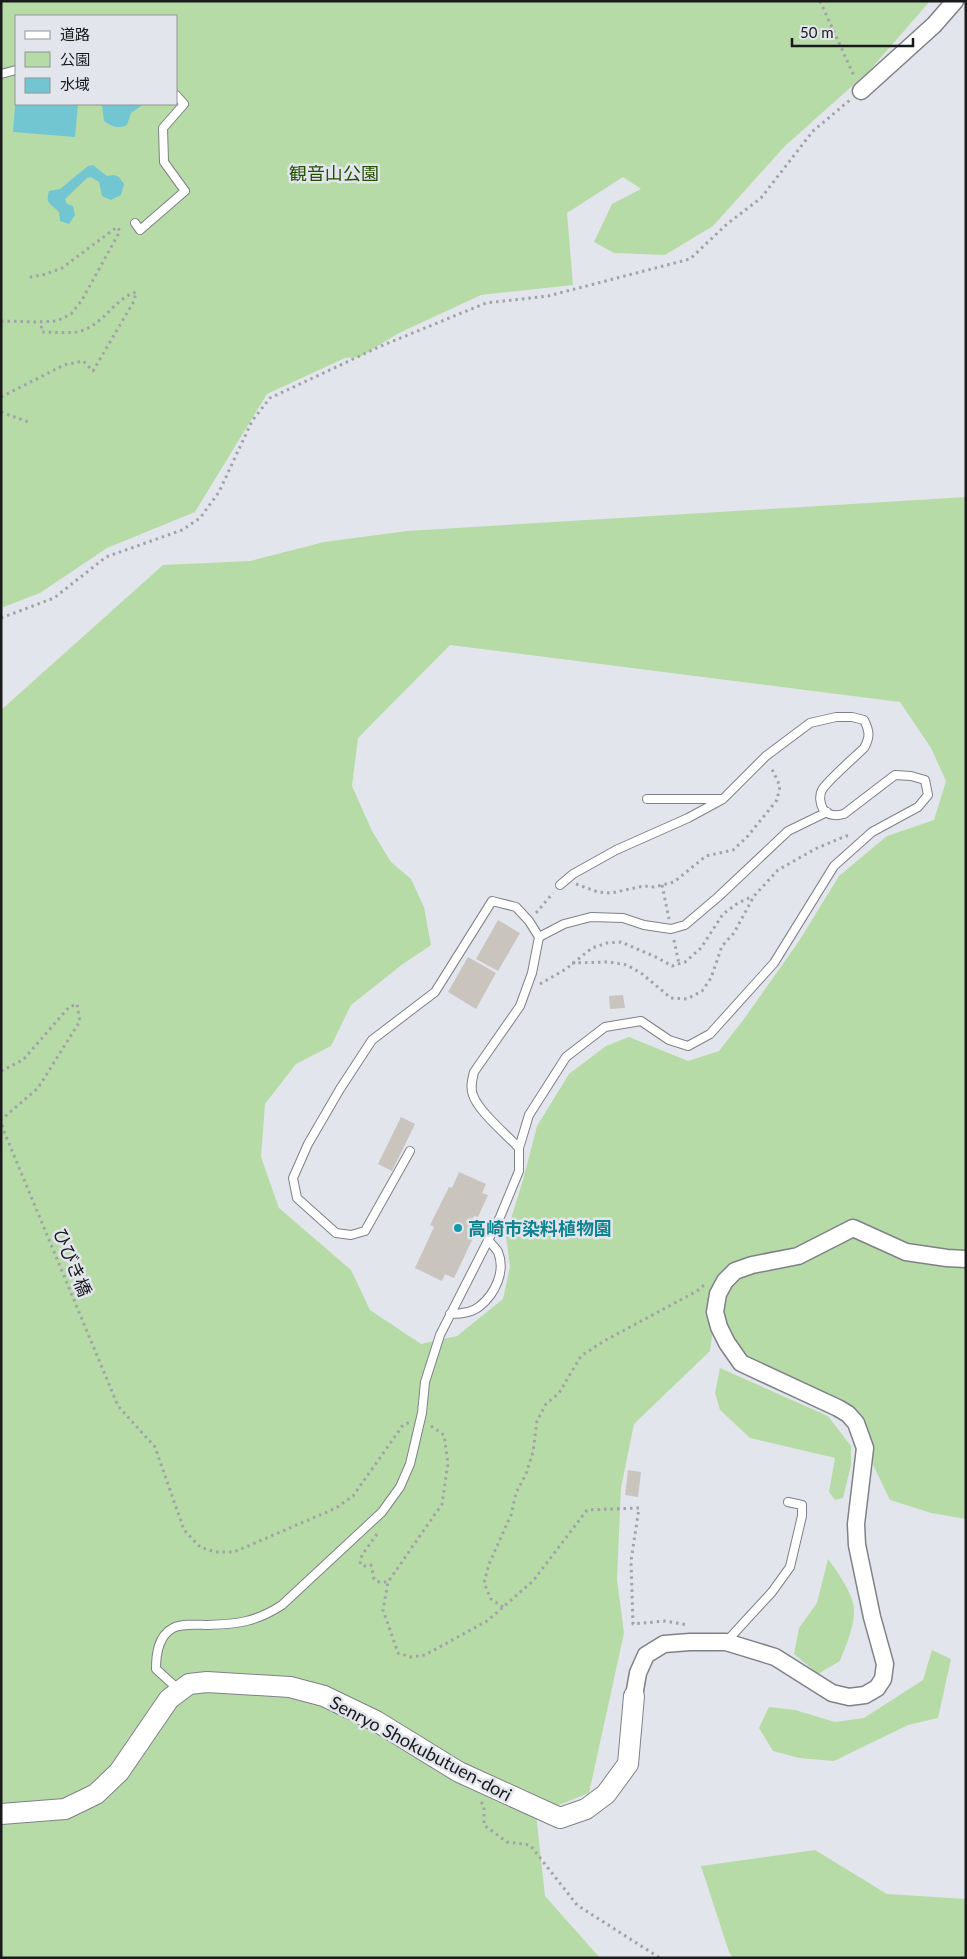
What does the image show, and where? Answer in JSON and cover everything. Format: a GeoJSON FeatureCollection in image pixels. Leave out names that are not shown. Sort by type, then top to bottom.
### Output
{"type":"FeatureCollection","features":[{"type":"Feature","properties":{"kind":"street"},"geometry":{"type":"LineString","coordinates":[[861,91],[934,25],[955,1]]}},
{"type":"Feature","properties":{"kind":"street","name":"Senryo Shokubutuen-dori"},"geometry":{"type":"LineString","coordinates":[[1,1814],[66,1808],[96,1794],[119,1772],[169,1699],[189,1684],[207,1682],[290,1687],[324,1696],[376,1721],[460,1772],[560,1818],[586,1810],[606,1794],[628,1764],[638,1673],[646,1655],[664,1644],[726,1642],[775,1657],[832,1693],[849,1697],[865,1695],[877,1688],[883,1679],[886,1664],[872,1617],[857,1545],[856,1524],[864,1448],[856,1423],[848,1414],[838,1408],[741,1363],[718,1326],[715,1312],[718,1294],[725,1280],[735,1271],[752,1265],[798,1256],[853,1228],[906,1252],[966,1259]]}},
{"type":"Feature","properties":{"kind":"lane"},"geometry":{"type":"LineString","coordinates":[[1,74],[15,70]]}},
{"type":"Feature","properties":{"kind":"lane"},"geometry":{"type":"LineString","coordinates":[[135,224],[140,230],[185,191],[164,162],[163,128],[184,104],[178,97]]}},
{"type":"Feature","properties":{"kind":"lane"},"geometry":{"type":"LineString","coordinates":[[179,1690],[156,1669],[156,1654],[162,1638],[173,1628],[189,1625],[242,1622],[265,1616],[282,1605],[382,1512],[400,1487],[410,1464],[421,1419],[425,1382],[440,1335],[488,1240],[519,1171],[519,1148],[530,1114],[566,1057],[605,1027],[641,1022],[669,1040],[688,1046],[710,1034],[774,963],[834,866],[872,832],[918,807],[928,795],[925,780],[911,776],[895,776],[844,814],[835,816],[822,808],[820,799],[822,789],[864,748],[869,740],[870,731],[864,720],[852,717],[836,717],[810,723],[766,756],[723,799],[688,818],[616,850],[563,882]]}},
{"type":"Feature","properties":{"kind":"lane"},"geometry":{"type":"LineString","coordinates":[[647,799],[723,799]]}},
{"type":"Feature","properties":{"kind":"lane"},"geometry":{"type":"LineString","coordinates":[[539,937],[564,924],[591,917],[623,918],[644,926],[671,929],[685,925],[788,831],[827,812]]}},
{"type":"Feature","properties":{"kind":"lane"},"geometry":{"type":"LineString","coordinates":[[410,1151],[365,1232],[351,1235],[336,1233],[297,1198],[293,1178],[308,1144],[340,1088],[372,1040],[435,992],[492,901],[516,907],[529,921],[539,937],[532,974],[520,1006],[474,1072],[471,1085],[473,1096],[486,1114],[519,1148]]}},
{"type":"Feature","properties":{"kind":"lane"},"geometry":{"type":"LineString","coordinates":[[450,1314],[465,1313],[480,1306],[491,1294],[500,1278],[501,1263],[498,1251],[488,1240]]}},
{"type":"Feature","properties":{"kind":"lane"},"geometry":{"type":"LineString","coordinates":[[726,1642],[772,1592],[790,1567],[802,1516],[802,1506],[788,1502]]}},
{"type":"Feature","properties":{"kind":"path"},"geometry":{"type":"LineString","coordinates":[[1,618],[54,598],[106,557],[182,530],[200,518],[219,492],[252,421],[270,398],[381,346],[486,303],[548,296],[690,259],[727,224],[761,198],[813,131],[861,91],[820,1]]}},
{"type":"Feature","properties":{"kind":"path"},"geometry":{"type":"LineString","coordinates":[[1,321],[41,322],[57,320],[70,314],[82,300],[120,231],[117,227],[62,268],[26,278]]}},
{"type":"Feature","properties":{"kind":"path"},"geometry":{"type":"LineString","coordinates":[[1,396],[64,365],[83,361],[93,371],[134,301],[136,292],[125,296],[101,320],[81,332],[42,332],[41,322]]}},
{"type":"Feature","properties":{"kind":"path"},"geometry":{"type":"LineString","coordinates":[[1,412],[30,424]]}},
{"type":"Feature","properties":{"kind":"path"},"geometry":{"type":"LineString","coordinates":[[529,921],[563,882],[598,892],[611,893],[662,885],[674,882],[706,856],[733,850],[747,837],[776,800],[780,786],[766,756]]}},
{"type":"Feature","properties":{"kind":"path"},"geometry":{"type":"LineString","coordinates":[[572,963],[609,962],[627,965],[641,973],[671,998],[687,999],[702,991],[711,978],[722,946],[734,933],[754,896],[778,870],[796,859],[846,836],[864,838]]}},
{"type":"Feature","properties":{"kind":"path"},"geometry":{"type":"LineString","coordinates":[[662,885],[680,964]]}},
{"type":"Feature","properties":{"kind":"path"},"geometry":{"type":"LineString","coordinates":[[526,990],[544,983],[592,948],[608,942],[621,942],[672,966],[685,962],[701,948],[723,914],[738,902],[754,896]]}},
{"type":"Feature","properties":{"kind":"path","name":"ひびき橋"},"geometry":{"type":"LineString","coordinates":[[1,1071],[23,1060],[69,1007],[78,1004],[80,1021],[38,1088],[1,1120],[3,1129],[118,1406],[155,1448],[184,1530],[200,1547],[215,1552],[234,1552],[336,1508],[353,1496],[403,1425],[421,1419]]}},
{"type":"Feature","properties":{"kind":"path"},"geometry":{"type":"LineString","coordinates":[[503,1607],[492,1599],[484,1583],[489,1564],[511,1515],[516,1493],[526,1474],[533,1452],[537,1421],[546,1404],[559,1393],[581,1356],[604,1341],[697,1291],[704,1285]]}},
{"type":"Feature","properties":{"kind":"path"},"geometry":{"type":"LineString","coordinates":[[421,1419],[444,1435],[448,1464],[442,1504],[388,1582],[383,1610],[398,1653],[412,1657],[425,1655],[487,1621],[533,1580],[587,1510],[639,1508],[631,1561],[633,1624],[665,1621],[690,1625]]}},
{"type":"Feature","properties":{"kind":"path"},"geometry":{"type":"LineString","coordinates":[[382,1512],[383,1526],[362,1555],[360,1564],[365,1566],[372,1565],[374,1579],[379,1582],[388,1582]]}},
{"type":"Feature","properties":{"kind":"path"},"geometry":{"type":"LineString","coordinates":[[479,1799],[484,1806],[484,1825],[507,1842],[530,1845],[577,1905],[660,1958]]}},
{"type":"Feature","properties":{"kind":"green space","name":"観音山公園"},"geometry":{"type":"Polygon","coordinates":[[[1,1],[930,1],[870,70],[785,146],[713,226],[665,255],[614,253],[594,242],[612,204],[641,189],[623,177],[567,213],[573,285],[481,295],[399,333],[360,357],[345,358],[267,394],[195,512],[107,548],[40,593],[1,608],[1,1]]]}},
{"type":"Feature","properties":{"kind":"green space"},"geometry":{"type":"Polygon","coordinates":[[[966,497],[966,1519],[931,1513],[890,1500],[865,1448],[856,1423],[741,1363],[715,1314],[710,1351],[634,1424],[621,1488],[617,1579],[624,1633],[589,1793],[536,1814],[545,1896],[600,1958],[1,1958],[1,710],[163,565],[250,561],[324,542],[407,531],[966,497]],[[450,645],[358,738],[352,786],[372,831],[391,862],[411,879],[424,907],[431,945],[403,964],[351,1005],[331,1046],[296,1064],[265,1104],[261,1157],[279,1208],[351,1270],[370,1310],[421,1344],[457,1336],[503,1299],[510,1267],[506,1235],[537,1126],[569,1074],[606,1046],[629,1037],[688,1061],[719,1051],[799,941],[839,876],[887,836],[934,820],[946,781],[931,748],[900,702],[450,645]]]}},
{"type":"Feature","properties":{"kind":"green space"},"geometry":{"type":"Polygon","coordinates":[[[720,1368],[828,1416],[851,1446],[851,1465],[843,1498],[835,1500],[829,1492],[835,1458],[750,1438],[720,1410],[715,1393],[720,1368]]]}},
{"type":"Feature","properties":{"kind":"green space"},"geometry":{"type":"Polygon","coordinates":[[[828,1559],[847,1589],[853,1602],[854,1615],[850,1635],[840,1661],[818,1674],[794,1654],[799,1628],[817,1603],[828,1559]]]}},
{"type":"Feature","properties":{"kind":"green space"},"geometry":{"type":"Polygon","coordinates":[[[932,1650],[951,1659],[938,1718],[908,1725],[834,1761],[799,1758],[773,1751],[759,1728],[769,1707],[795,1710],[835,1722],[864,1718],[923,1680],[932,1650]]]}},
{"type":"Feature","properties":{"kind":"green space"},"geometry":{"type":"Polygon","coordinates":[[[815,1850],[887,1894],[966,1899],[966,1958],[733,1958],[729,1952],[701,1866],[815,1850]]]}},
{"type":"Feature","properties":{"kind":"water"},"geometry":{"type":"Polygon","coordinates":[[[15,105],[78,105],[75,137],[13,132],[15,105]]]}},
{"type":"Feature","properties":{"kind":"water"},"geometry":{"type":"Polygon","coordinates":[[[102,105],[143,105],[131,113],[127,125],[112,126],[104,121],[102,105]]]}},
{"type":"Feature","properties":{"kind":"water"},"geometry":{"type":"Polygon","coordinates":[[[93,165],[107,176],[114,175],[119,177],[124,184],[121,195],[111,200],[102,196],[99,182],[91,177],[87,178],[65,199],[67,204],[73,206],[75,215],[69,224],[60,221],[59,212],[48,201],[49,191],[60,189],[88,166],[93,165]]]}},
{"type":"Feature","properties":{"kind":"building"},"geometry":{"type":"Polygon","coordinates":[[[498,920],[520,933],[498,971],[476,959],[498,920]]]}},
{"type":"Feature","properties":{"kind":"building"},"geometry":{"type":"Polygon","coordinates":[[[468,957],[496,973],[476,1009],[448,992],[468,957]]]}},
{"type":"Feature","properties":{"kind":"building"},"geometry":{"type":"Polygon","coordinates":[[[623,995],[625,1008],[610,1009],[609,996],[623,995]]]}},
{"type":"Feature","properties":{"kind":"building"},"geometry":{"type":"Polygon","coordinates":[[[401,1117],[415,1124],[392,1171],[378,1164],[401,1117]]]}},
{"type":"Feature","properties":{"kind":"building"},"geometry":{"type":"Polygon","coordinates":[[[459,1172],[486,1184],[482,1193],[488,1195],[478,1217],[474,1216],[467,1230],[475,1234],[454,1278],[445,1274],[442,1281],[415,1268],[434,1227],[430,1225],[449,1187],[452,1188],[459,1172]]]}},
{"type":"Feature","properties":{"kind":"building"},"geometry":{"type":"Polygon","coordinates":[[[628,1470],[641,1472],[638,1497],[625,1495],[628,1470]]]}},
{"type":"Feature","properties":{"kind":"place","name":"高崎市染料植物園"},"geometry":{"type":"Point","coordinates":[458,1228]}}]}
